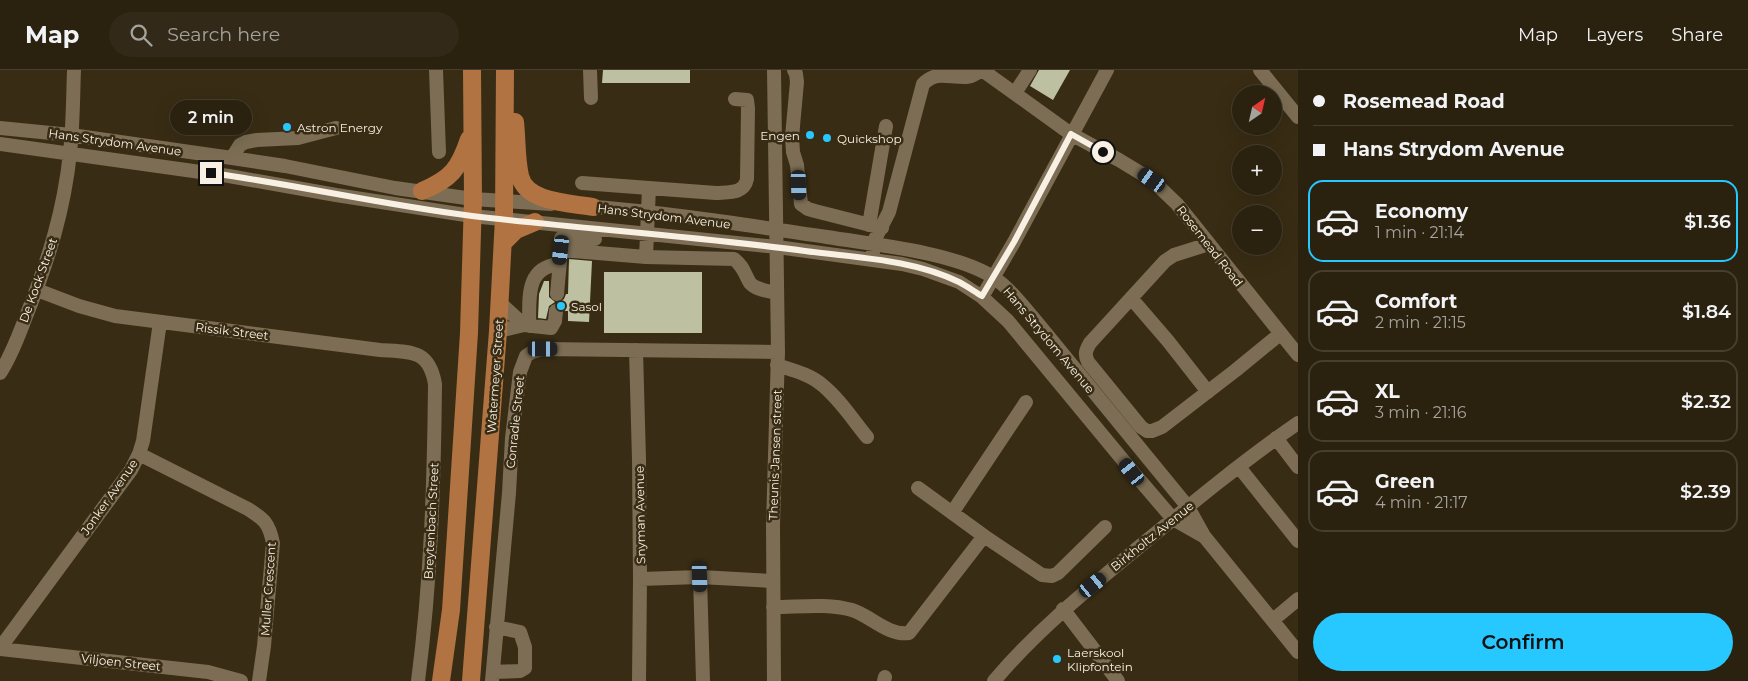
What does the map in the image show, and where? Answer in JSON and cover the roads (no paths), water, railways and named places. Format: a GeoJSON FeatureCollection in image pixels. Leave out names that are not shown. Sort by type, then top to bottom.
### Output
{"type":"FeatureCollection","features":[{"type":"Feature","properties":{"kind":"main road"},"geometry":{"type":"LineString","coordinates":[[441,681],[451,600],[468,333],[473,207],[472,70]]}},
{"type":"Feature","properties":{"kind":"main road"},"geometry":{"type":"LineString","coordinates":[[505,70],[515,114],[519,168],[523,185],[527,190],[540,197],[593,207]]}},
{"type":"Feature","properties":{"kind":"main road","name":"Watermeyer Street"},"geometry":{"type":"LineString","coordinates":[[471,681],[500,303],[504,210],[505,70]]}},
{"type":"Feature","properties":{"kind":"main road"},"geometry":{"type":"LineString","coordinates":[[422,191],[440,184],[450,176],[464,155],[472,129]]}},
{"type":"Feature","properties":{"kind":"main road"},"geometry":{"type":"LineString","coordinates":[[503,243],[516,230],[535,222]]}},
{"type":"Feature","properties":{"kind":"street","name":"De Kock Street"},"geometry":{"type":"LineString","coordinates":[[0,373],[37,290],[56,231],[70,154],[74,70]]}},
{"type":"Feature","properties":{"kind":"street"},"geometry":{"type":"LineString","coordinates":[[436,70],[439,152]]}},
{"type":"Feature","properties":{"kind":"street"},"geometry":{"type":"LineString","coordinates":[[590,70],[591,98]]}},
{"type":"Feature","properties":{"kind":"street","name":"Theunis Jansen street"},"geometry":{"type":"LineString","coordinates":[[774,70],[778,359],[773,525],[774,681]]}},
{"type":"Feature","properties":{"kind":"street"},"geometry":{"type":"LineString","coordinates":[[794,70],[798,82],[792,137],[793,152],[798,165],[800,200],[804,207],[815,211],[875,226]]}},
{"type":"Feature","properties":{"kind":"street"},"geometry":{"type":"LineString","coordinates":[[875,226],[889,212],[923,84],[934,73],[967,77],[982,70]]}},
{"type":"Feature","properties":{"kind":"street","name":"Rosemead Road"},"geometry":{"type":"LineString","coordinates":[[982,70],[1071,134],[1152,180],[1177,204],[1298,356]]}},
{"type":"Feature","properties":{"kind":"street"},"geometry":{"type":"LineString","coordinates":[[1015,93],[1030,70]]}},
{"type":"Feature","properties":{"kind":"street"},"geometry":{"type":"LineString","coordinates":[[982,296],[994,278],[1107,70]]}},
{"type":"Feature","properties":{"kind":"street"},"geometry":{"type":"LineString","coordinates":[[1260,70],[1298,117]]}},
{"type":"Feature","properties":{"kind":"street"},"geometry":{"type":"LineString","coordinates":[[582,183],[716,193],[734,192],[744,187],[747,179],[748,101],[745,99],[735,99]]}},
{"type":"Feature","properties":{"kind":"street"},"geometry":{"type":"LineString","coordinates":[[774,108],[794,108]]}},
{"type":"Feature","properties":{"kind":"street"},"geometry":{"type":"LineString","coordinates":[[872,260],[886,126]]}},
{"type":"Feature","properties":{"kind":"street","name":"Hans Strydom Avenue"},"geometry":{"type":"LineString","coordinates":[[0,128],[71,135],[232,158],[422,191],[473,207]]}},
{"type":"Feature","properties":{"kind":"street"},"geometry":{"type":"LineString","coordinates":[[232,158],[240,145],[246,142],[298,138],[336,128]]}},
{"type":"Feature","properties":{"kind":"street","name":"Hans Strydom Avenue"},"geometry":{"type":"LineString","coordinates":[[0,144],[229,176],[336,195],[504,210],[593,207],[649,212],[873,244],[938,257],[968,266],[994,278],[1035,320],[1188,506],[1204,536],[1298,652]]}},
{"type":"Feature","properties":{"kind":"street"},"geometry":{"type":"LineString","coordinates":[[774,153],[793,152]]}},
{"type":"Feature","properties":{"kind":"street"},"geometry":{"type":"LineString","coordinates":[[617,209],[638,201],[646,188]]}},
{"type":"Feature","properties":{"kind":"street"},"geometry":{"type":"LineString","coordinates":[[646,188],[649,212],[646,257]]}},
{"type":"Feature","properties":{"kind":"street","name":"Hans Strydom Avenue"},"geometry":{"type":"LineString","coordinates":[[504,210],[535,222],[561,237],[595,240],[648,233],[777,247],[923,269],[960,282],[982,296],[1008,321],[1173,519],[1204,536]]}},
{"type":"Feature","properties":{"kind":"street"},"geometry":{"type":"LineString","coordinates":[[557,294],[561,237],[595,240],[646,257],[734,259],[740,264],[750,283],[756,288],[777,293]]}},
{"type":"Feature","properties":{"kind":"street"},"geometry":{"type":"LineString","coordinates":[[1209,244],[1174,255],[1165,261],[1098,333],[1086,350],[1085,357],[1088,362],[1114,395],[1141,427],[1147,431],[1152,431],[1162,427],[1280,334]]}},
{"type":"Feature","properties":{"kind":"street"},"geometry":{"type":"LineString","coordinates":[[526,326],[530,288],[533,280],[546,267],[559,264]]}},
{"type":"Feature","properties":{"kind":"street","name":"Rissik Street"},"geometry":{"type":"LineString","coordinates":[[37,290],[79,306],[115,316],[402,352],[421,356],[428,363]]}},
{"type":"Feature","properties":{"kind":"street"},"geometry":{"type":"LineString","coordinates":[[1131,298],[1208,392]]}},
{"type":"Feature","properties":{"kind":"street"},"geometry":{"type":"LineString","coordinates":[[500,303],[526,326]]}},
{"type":"Feature","properties":{"kind":"street"},"geometry":{"type":"LineString","coordinates":[[498,331],[526,326],[551,328],[555,321],[556,311]]}},
{"type":"Feature","properties":{"kind":"street","name":"Jonker Avenue"},"geometry":{"type":"LineString","coordinates":[[0,648],[130,470],[139,454],[143,441],[160,322]]}},
{"type":"Feature","properties":{"kind":"street","name":"Conradie Street"},"geometry":{"type":"LineString","coordinates":[[492,677],[509,493],[512,438],[520,372],[526,356],[532,352],[543,349],[636,350],[778,359],[821,384],[831,393],[867,438]]}},
{"type":"Feature","properties":{"kind":"street","name":"Snyman Avenue"},"geometry":{"type":"LineString","coordinates":[[636,350],[639,460],[639,681]]}},
{"type":"Feature","properties":{"kind":"street","name":"Breytenbach Street"},"geometry":{"type":"LineString","coordinates":[[418,681],[429,584],[434,486],[435,384],[433,370],[428,363]]}},
{"type":"Feature","properties":{"kind":"street"},"geometry":{"type":"LineString","coordinates":[[952,513],[1026,402]]}},
{"type":"Feature","properties":{"kind":"street","name":"Birkholtz Avenue"},"geometry":{"type":"LineString","coordinates":[[994,681],[1030,641],[1063,609],[1188,506],[1298,423]]}},
{"type":"Feature","properties":{"kind":"street"},"geometry":{"type":"LineString","coordinates":[[1276,438],[1298,467]]}},
{"type":"Feature","properties":{"kind":"street","name":"Muller Crescent"},"geometry":{"type":"LineString","coordinates":[[139,454],[248,509],[260,517],[270,529],[273,543],[259,681]]}},
{"type":"Feature","properties":{"kind":"street"},"geometry":{"type":"LineString","coordinates":[[1239,467],[1298,541]]}},
{"type":"Feature","properties":{"kind":"street"},"geometry":{"type":"LineString","coordinates":[[918,488],[1042,575],[1052,576],[1058,573],[1105,527]]}},
{"type":"Feature","properties":{"kind":"street"},"geometry":{"type":"LineString","coordinates":[[1151,537],[1160,522],[1158,502]]}},
{"type":"Feature","properties":{"kind":"street"},"geometry":{"type":"LineString","coordinates":[[773,607],[822,606],[840,608],[866,616],[894,632],[909,633],[984,536]]}},
{"type":"Feature","properties":{"kind":"street"},"geometry":{"type":"LineString","coordinates":[[700,577],[703,681]]}},
{"type":"Feature","properties":{"kind":"street"},"geometry":{"type":"LineString","coordinates":[[640,579],[700,577],[773,582]]}},
{"type":"Feature","properties":{"kind":"street"},"geometry":{"type":"LineString","coordinates":[[1273,620],[1298,599]]}},
{"type":"Feature","properties":{"kind":"street"},"geometry":{"type":"LineString","coordinates":[[1063,609],[1118,681]]}},
{"type":"Feature","properties":{"kind":"street"},"geometry":{"type":"LineString","coordinates":[[492,677],[520,672],[525,668],[526,664],[525,647],[520,632],[496,627]]}},
{"type":"Feature","properties":{"kind":"street","name":"Viljoen Street"},"geometry":{"type":"LineString","coordinates":[[0,648],[208,672],[241,681]]}},
{"type":"Feature","properties":{"kind":"place","name":"Astron Energy"},"geometry":{"type":"Point","coordinates":[287,127]}},
{"type":"Feature","properties":{"kind":"place","name":"Engen"},"geometry":{"type":"Point","coordinates":[810,135]}},
{"type":"Feature","properties":{"kind":"place","name":"Quickshop"},"geometry":{"type":"Point","coordinates":[827,138]}},
{"type":"Feature","properties":{"kind":"place","name":"Sasol"},"geometry":{"type":"Point","coordinates":[561,306]}},
{"type":"Feature","properties":{"kind":"place","name":"Laerskool Klipfontein"},"geometry":{"type":"Point","coordinates":[1057,659]}}]}
